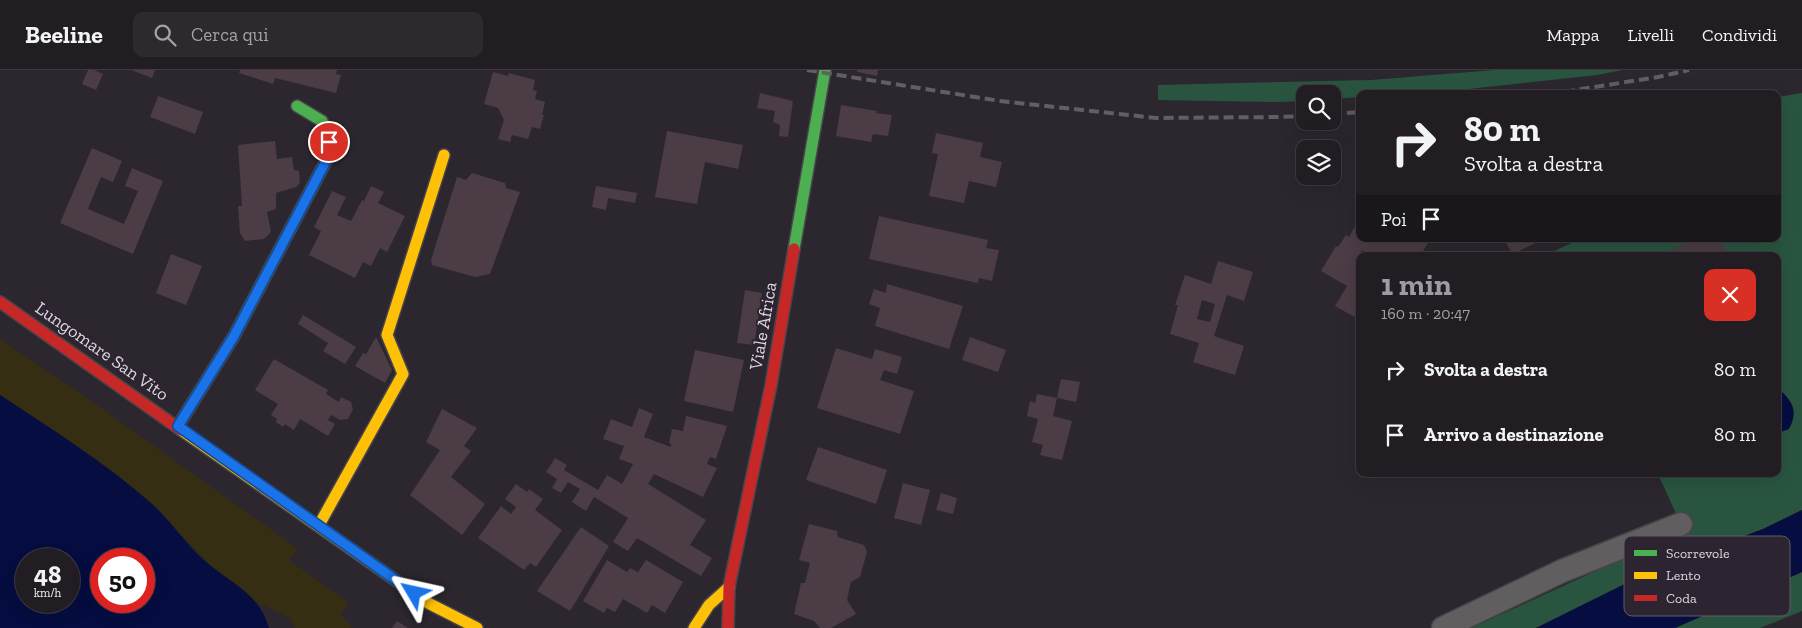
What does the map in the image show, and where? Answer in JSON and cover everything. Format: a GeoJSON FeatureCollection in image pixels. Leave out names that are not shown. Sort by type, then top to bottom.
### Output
{"type":"FeatureCollection","features":[{"type":"Feature","properties":{"kind":"main road","name":"Viale Africa"},"geometry":{"type":"LineString","coordinates":[[728,628],[729,587],[770,385],[825,70]]}},
{"type":"Feature","properties":{"kind":"main road"},"geometry":{"type":"LineString","coordinates":[[178,426],[234,336],[325,163],[329,142],[322,121],[297,106]]}},
{"type":"Feature","properties":{"kind":"main road"},"geometry":{"type":"LineString","coordinates":[[319,525],[403,374],[387,335],[444,155]]}},
{"type":"Feature","properties":{"kind":"main road","name":"Lungomare San Vito"},"geometry":{"type":"LineString","coordinates":[[0,302],[428,603],[477,628]]}},
{"type":"Feature","properties":{"kind":"main road"},"geometry":{"type":"LineString","coordinates":[[694,628],[709,606],[729,587]]}},
{"type":"Feature","properties":{"kind":"main road","name":"Lungomare San Vito"},"geometry":{"type":"LineString","coordinates":[[428,603],[442,622]]}},
{"type":"Feature","properties":{"kind":"street"},"geometry":{"type":"LineString","coordinates":[[1651,536],[1681,524]]}},
{"type":"Feature","properties":{"kind":"street"},"geometry":{"type":"LineString","coordinates":[[1443,628],[1562,571],[1624,547]]}},
{"type":"Feature","properties":{"kind":"green space"},"geometry":{"type":"Polygon","coordinates":[[[1495,70],[1622,70],[1597,75],[1459,90],[1356,90],[1356,97],[1341,98],[1341,85],[1296,85],[1296,101],[1279,102],[1158,100],[1158,85],[1371,80],[1495,70]]]}},
{"type":"Feature","properties":{"kind":"green space"},"geometry":{"type":"Polygon","coordinates":[[[1802,93],[1802,510],[1744,536],[1673,536],[1684,531],[1659,477],[1781,477],[1781,252],[1554,251],[1574,242],[1781,242],[1781,96],[1802,93]]]}},
{"type":"Feature","properties":{"kind":"green space"},"geometry":{"type":"Polygon","coordinates":[[[1624,558],[1624,584],[1536,628],[1471,628],[1624,558]]]}},
{"type":"Feature","properties":{"kind":"green space"},"geometry":{"type":"Polygon","coordinates":[[[1802,572],[1802,611],[1790,616],[1790,577],[1802,572]]]}},
{"type":"Feature","properties":{"kind":"green space"},"geometry":{"type":"Polygon","coordinates":[[[1702,616],[1790,616],[1760,628],[1675,628],[1702,616]]]}},
{"type":"Feature","properties":{"kind":"sand"},"geometry":{"type":"Polygon","coordinates":[[[0,339],[94,403],[298,549],[289,560],[349,603],[340,614],[352,626],[350,628],[295,628],[290,618],[255,601],[211,566],[161,513],[112,471],[0,395],[0,339]]]}},
{"type":"Feature","properties":{"kind":"shaded area"},"geometry":{"type":"Polygon","coordinates":[[[1781,391],[1787,397],[1794,411],[1789,429],[1781,432],[1781,391]]]}},
{"type":"Feature","properties":{"kind":"shaded area"},"geometry":{"type":"Polygon","coordinates":[[[0,395],[96,460],[151,503],[203,559],[253,599],[260,607],[269,628],[0,628],[0,395]]]}},
{"type":"Feature","properties":{"kind":"shaded area"},"geometry":{"type":"Polygon","coordinates":[[[1802,510],[1802,572],[1790,577],[1790,536],[1744,536],[1802,510]]]}},
{"type":"Feature","properties":{"kind":"shaded area"},"geometry":{"type":"Polygon","coordinates":[[[1624,584],[1624,616],[1702,616],[1675,628],[1536,628],[1624,584]]]}},
{"type":"Feature","properties":{"kind":"building"},"geometry":{"type":"Polygon","coordinates":[[[88,70],[94,70],[103,74],[96,90],[82,84],[88,70]]]}},
{"type":"Feature","properties":{"kind":"building"},"geometry":{"type":"Polygon","coordinates":[[[131,70],[155,70],[152,78],[131,70]]]}},
{"type":"Feature","properties":{"kind":"building"},"geometry":{"type":"Polygon","coordinates":[[[240,70],[337,70],[336,74],[341,75],[336,93],[275,78],[273,84],[239,73],[240,70]]]}},
{"type":"Feature","properties":{"kind":"building"},"geometry":{"type":"Polygon","coordinates":[[[858,70],[878,70],[877,76],[857,72],[858,70]]]}},
{"type":"Feature","properties":{"kind":"building"},"geometry":{"type":"Polygon","coordinates":[[[493,72],[508,76],[509,73],[535,80],[533,90],[537,91],[535,99],[545,102],[542,115],[544,115],[540,129],[532,127],[528,139],[512,135],[510,142],[498,139],[504,120],[498,108],[484,104],[493,72]]]}},
{"type":"Feature","properties":{"kind":"building"},"geometry":{"type":"Polygon","coordinates":[[[760,93],[793,101],[788,137],[779,136],[780,125],[773,122],[775,111],[757,108],[760,93]]]}},
{"type":"Feature","properties":{"kind":"building"},"geometry":{"type":"Polygon","coordinates":[[[158,96],[203,112],[195,134],[150,117],[158,96]]]}},
{"type":"Feature","properties":{"kind":"building"},"geometry":{"type":"Polygon","coordinates":[[[841,105],[892,115],[888,136],[873,134],[871,142],[836,136],[841,105]]]}},
{"type":"Feature","properties":{"kind":"building"},"geometry":{"type":"Polygon","coordinates":[[[667,131],[743,145],[738,169],[705,162],[697,204],[655,197],[667,131]]]}},
{"type":"Feature","properties":{"kind":"building"},"geometry":{"type":"Polygon","coordinates":[[[936,133],[983,143],[980,157],[1002,162],[996,187],[969,181],[964,203],[929,196],[938,154],[932,153],[936,133]]]}},
{"type":"Feature","properties":{"kind":"building"},"geometry":{"type":"Polygon","coordinates":[[[275,141],[277,159],[292,157],[294,170],[299,171],[300,183],[296,187],[276,193],[276,209],[267,212],[271,232],[264,239],[245,241],[240,233],[238,206],[242,206],[238,145],[275,141]]]}},
{"type":"Feature","properties":{"kind":"building"},"geometry":{"type":"Polygon","coordinates":[[[92,148],[122,161],[113,182],[101,177],[88,209],[124,224],[138,191],[125,186],[132,168],[163,181],[133,254],[60,223],[92,148]]]}},
{"type":"Feature","properties":{"kind":"building"},"geometry":{"type":"Polygon","coordinates":[[[472,173],[505,183],[506,188],[520,192],[490,274],[475,277],[432,265],[431,260],[457,177],[466,180],[472,173]]]}},
{"type":"Feature","properties":{"kind":"building"},"geometry":{"type":"Polygon","coordinates":[[[371,186],[384,192],[378,203],[405,216],[387,252],[380,248],[371,266],[363,262],[355,278],[309,255],[321,231],[314,227],[332,191],[346,197],[337,215],[351,221],[371,186]]]}},
{"type":"Feature","properties":{"kind":"building"},"geometry":{"type":"Polygon","coordinates":[[[596,186],[637,193],[635,203],[608,198],[606,210],[592,207],[596,186]]]}},
{"type":"Feature","properties":{"kind":"building"},"geometry":{"type":"Polygon","coordinates":[[[879,216],[988,240],[986,248],[999,250],[992,281],[979,278],[978,283],[869,259],[879,216]]]}},
{"type":"Feature","properties":{"kind":"building"},"geometry":{"type":"Polygon","coordinates":[[[1356,225],[1356,242],[1428,242],[1422,252],[1366,252],[1362,250],[1361,252],[1356,252],[1354,265],[1356,266],[1356,318],[1335,306],[1347,286],[1321,271],[1336,246],[1338,247],[1346,235],[1349,237],[1356,225]]]}},
{"type":"Feature","properties":{"kind":"building"},"geometry":{"type":"Polygon","coordinates":[[[1506,242],[1538,242],[1516,252],[1511,252],[1506,242]]]}},
{"type":"Feature","properties":{"kind":"building"},"geometry":{"type":"Polygon","coordinates":[[[1689,242],[1722,242],[1727,252],[1667,252],[1689,242]]]}},
{"type":"Feature","properties":{"kind":"building"},"geometry":{"type":"Polygon","coordinates":[[[171,254],[202,266],[186,305],[156,293],[171,254]]]}},
{"type":"Feature","properties":{"kind":"building"},"geometry":{"type":"Polygon","coordinates":[[[1218,261],[1253,272],[1244,301],[1227,295],[1214,336],[1244,346],[1235,375],[1193,362],[1199,343],[1170,334],[1178,305],[1175,305],[1185,275],[1211,284],[1218,261]],[[1202,300],[1197,319],[1210,322],[1215,304],[1202,300]]]}},
{"type":"Feature","properties":{"kind":"building"},"geometry":{"type":"Polygon","coordinates":[[[887,284],[963,306],[949,349],[875,326],[880,308],[869,304],[874,289],[886,293],[887,284]]]}},
{"type":"Feature","properties":{"kind":"building"},"geometry":{"type":"Polygon","coordinates":[[[745,290],[762,293],[754,345],[737,343],[745,290]]]}},
{"type":"Feature","properties":{"kind":"building"},"geometry":{"type":"Polygon","coordinates":[[[303,315],[356,347],[345,364],[323,351],[328,343],[298,324],[303,315]]]}},
{"type":"Feature","properties":{"kind":"building"},"geometry":{"type":"Polygon","coordinates":[[[376,337],[392,370],[385,383],[355,366],[363,353],[366,354],[376,337]]]}},
{"type":"Feature","properties":{"kind":"building"},"geometry":{"type":"Polygon","coordinates":[[[970,337],[1006,350],[998,372],[962,360],[970,337]]]}},
{"type":"Feature","properties":{"kind":"building"},"geometry":{"type":"Polygon","coordinates":[[[836,348],[872,359],[875,349],[902,357],[897,374],[884,370],[880,380],[914,391],[900,434],[817,408],[836,348]]]}},
{"type":"Feature","properties":{"kind":"building"},"geometry":{"type":"Polygon","coordinates":[[[695,350],[744,360],[733,412],[684,401],[695,350]]]}},
{"type":"Feature","properties":{"kind":"building"},"geometry":{"type":"Polygon","coordinates":[[[274,359],[328,390],[326,394],[339,402],[341,397],[351,402],[353,409],[348,419],[340,420],[331,415],[328,420],[335,424],[328,436],[300,419],[294,430],[285,424],[283,427],[276,422],[277,419],[271,415],[278,404],[255,390],[274,359]]]}},
{"type":"Feature","properties":{"kind":"building"},"geometry":{"type":"Polygon","coordinates":[[[1061,379],[1080,382],[1076,402],[1057,398],[1061,379]]]}},
{"type":"Feature","properties":{"kind":"building"},"geometry":{"type":"Polygon","coordinates":[[[1037,394],[1057,398],[1053,416],[1072,421],[1062,460],[1040,455],[1043,445],[1032,442],[1038,419],[1027,416],[1030,401],[1035,403],[1037,394]]]}},
{"type":"Feature","properties":{"kind":"building"},"geometry":{"type":"Polygon","coordinates":[[[639,408],[653,414],[644,437],[671,447],[669,443],[672,429],[683,431],[686,416],[727,426],[716,459],[710,457],[707,464],[717,468],[703,497],[654,474],[648,484],[706,520],[690,545],[712,558],[701,576],[637,538],[628,551],[613,542],[628,518],[594,497],[586,511],[572,502],[580,489],[568,482],[561,493],[552,488],[557,479],[546,472],[555,458],[567,465],[564,470],[598,490],[607,475],[622,484],[633,464],[619,459],[624,446],[603,439],[611,419],[632,427],[639,408]]]}},
{"type":"Feature","properties":{"kind":"building"},"geometry":{"type":"Polygon","coordinates":[[[442,409],[477,428],[464,446],[471,451],[451,477],[485,504],[462,535],[410,495],[440,450],[426,442],[442,409]]]}},
{"type":"Feature","properties":{"kind":"building"},"geometry":{"type":"Polygon","coordinates":[[[818,447],[887,470],[876,504],[806,480],[818,447]]]}},
{"type":"Feature","properties":{"kind":"building"},"geometry":{"type":"Polygon","coordinates":[[[903,483],[930,490],[921,525],[894,518],[903,483]]]}},
{"type":"Feature","properties":{"kind":"building"},"geometry":{"type":"Polygon","coordinates":[[[516,484],[527,492],[529,489],[543,499],[535,510],[562,530],[536,567],[530,563],[524,570],[478,538],[501,506],[511,514],[516,507],[505,499],[516,484]]]}},
{"type":"Feature","properties":{"kind":"building"},"geometry":{"type":"Polygon","coordinates":[[[941,493],[957,498],[953,514],[936,510],[941,493]]]}},
{"type":"Feature","properties":{"kind":"building"},"geometry":{"type":"Polygon","coordinates":[[[809,524],[837,531],[838,537],[864,545],[867,552],[860,577],[851,582],[847,600],[856,614],[831,628],[820,628],[814,621],[794,614],[801,583],[805,583],[810,563],[799,560],[809,524]]]}},
{"type":"Feature","properties":{"kind":"building"},"geometry":{"type":"Polygon","coordinates":[[[581,527],[609,546],[570,611],[537,591],[581,527]]]}},
{"type":"Feature","properties":{"kind":"building"},"geometry":{"type":"Polygon","coordinates":[[[607,560],[627,572],[630,568],[638,572],[646,560],[683,582],[665,613],[652,605],[647,613],[623,599],[615,612],[607,608],[604,613],[583,601],[607,560]]]}},
{"type":"Feature","properties":{"kind":"building"},"geometry":{"type":"Polygon","coordinates":[[[397,621],[408,628],[392,628],[397,621]]]}},
{"type":"Feature","properties":{"kind":"railway"},"geometry":{"type":"LineString","coordinates":[[807,70],[1000,101],[1156,118],[1296,116]]}},
{"type":"Feature","properties":{"kind":"railway"},"geometry":{"type":"LineString","coordinates":[[1575,90],[1658,77],[1689,70]]}},
{"type":"Feature","properties":{"kind":"railway"},"geometry":{"type":"LineString","coordinates":[[1341,113],[1356,112]]}},
{"type":"Feature","properties":{"kind":"traffic: fast"},"geometry":{"type":"LineString","coordinates":[[794,249],[825,70]]}},
{"type":"Feature","properties":{"kind":"traffic: fast"},"geometry":{"type":"LineString","coordinates":[[178,426],[234,336],[325,163],[329,142],[322,121],[297,106]]}},
{"type":"Feature","properties":{"kind":"traffic: slow"},"geometry":{"type":"LineString","coordinates":[[319,525],[403,374],[387,335],[444,155]]}},
{"type":"Feature","properties":{"kind":"traffic: slow"},"geometry":{"type":"LineString","coordinates":[[181,430],[428,603],[477,628]]}},
{"type":"Feature","properties":{"kind":"traffic: slow"},"geometry":{"type":"LineString","coordinates":[[694,628],[709,605],[729,587]]}},
{"type":"Feature","properties":{"kind":"traffic: jam"},"geometry":{"type":"LineString","coordinates":[[728,628],[729,587],[771,385],[794,249]]}},
{"type":"Feature","properties":{"kind":"traffic: jam"},"geometry":{"type":"LineString","coordinates":[[0,302],[181,430]]}},
{"type":"Feature","properties":{"kind":"route"},"geometry":{"type":"LineString","coordinates":[[329,142],[325,163],[234,336],[178,426],[414,593]]}}]}
